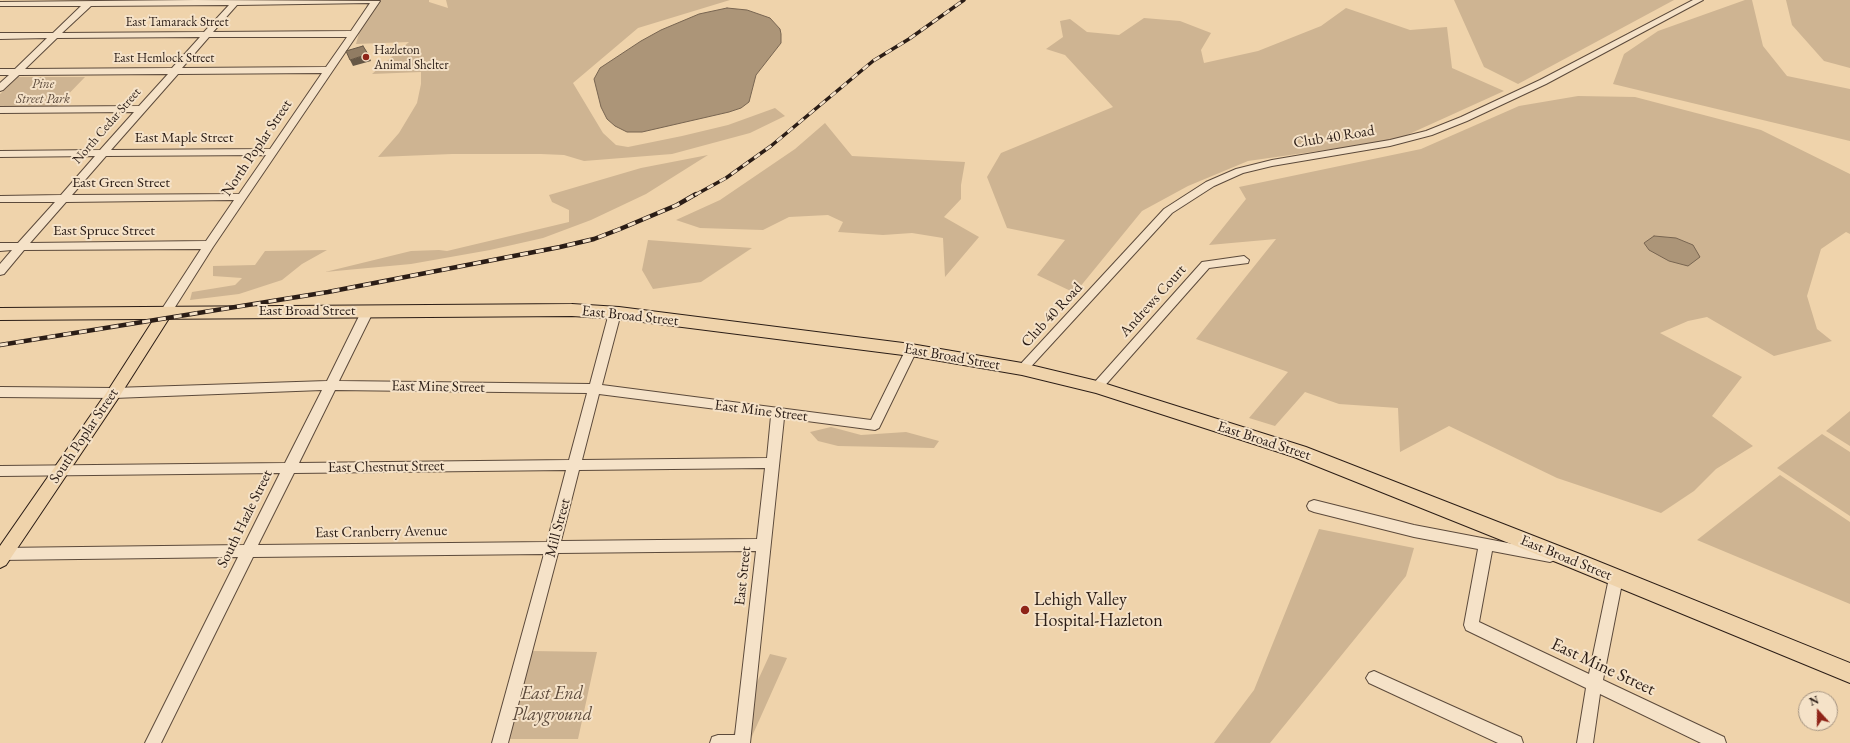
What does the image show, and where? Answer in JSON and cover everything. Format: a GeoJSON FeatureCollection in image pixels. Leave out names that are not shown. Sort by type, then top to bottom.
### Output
{"type":"FeatureCollection","features":[{"type":"Feature","properties":{"kind":"highway","name":"East Broad Street"},"geometry":{"type":"LineString","coordinates":[[0,314],[368,310],[572,310],[615,313],[911,350],[1022,369],[1097,387],[1300,452],[1578,562],[1850,673]]}},
{"type":"Feature","properties":{"kind":"main road","name":"South Poplar Street"},"geometry":{"type":"LineString","coordinates":[[1,556],[114,393],[166,312]]}},
{"type":"Feature","properties":{"kind":"street","name":"Club 40 Road"},"geometry":{"type":"LineString","coordinates":[[1022,369],[1168,211],[1210,184],[1240,171],[1272,162],[1390,144],[1429,133],[1464,119],[1542,82],[1699,0]]}},
{"type":"Feature","properties":{"kind":"street","name":"North Poplar Street"},"geometry":{"type":"LineString","coordinates":[[166,312],[209,245],[376,1],[236,1]]}},
{"type":"Feature","properties":{"kind":"street"},"geometry":{"type":"LineString","coordinates":[[0,4],[236,1]]}},
{"type":"Feature","properties":{"kind":"street","name":"North Cedar Street"},"geometry":{"type":"LineString","coordinates":[[0,271],[140,109],[236,1]]}},
{"type":"Feature","properties":{"kind":"street"},"geometry":{"type":"LineString","coordinates":[[0,88],[88,3]]}},
{"type":"Feature","properties":{"kind":"street","name":"East Tamarack Street"},"geometry":{"type":"LineString","coordinates":[[0,36],[353,34]]}},
{"type":"Feature","properties":{"kind":"street","name":"East Hemlock Street"},"geometry":{"type":"LineString","coordinates":[[0,72],[329,70]]}},
{"type":"Feature","properties":{"kind":"street"},"geometry":{"type":"LineString","coordinates":[[0,110],[140,109]]}},
{"type":"Feature","properties":{"kind":"street","name":"East Maple Street"},"geometry":{"type":"LineString","coordinates":[[0,154],[272,152]]}},
{"type":"Feature","properties":{"kind":"street","name":"East Green Street"},"geometry":{"type":"LineString","coordinates":[[0,199],[242,197]]}},
{"type":"Feature","properties":{"kind":"street","name":"East Spruce Street"},"geometry":{"type":"LineString","coordinates":[[0,247],[209,245]]}},
{"type":"Feature","properties":{"kind":"street","name":"Andrews Court"},"geometry":{"type":"LineString","coordinates":[[1097,387],[1206,265],[1244,260]]}},
{"type":"Feature","properties":{"kind":"street","name":"South Hazle Street"},"geometry":{"type":"LineString","coordinates":[[153,743],[368,310]]}},
{"type":"Feature","properties":{"kind":"street","name":"Mill Street"},"geometry":{"type":"LineString","coordinates":[[500,743],[615,313]]}},
{"type":"Feature","properties":{"kind":"street","name":"East Mine Street"},"geometry":{"type":"LineString","coordinates":[[0,392],[114,393],[331,385],[595,389],[875,425],[911,350]]}},
{"type":"Feature","properties":{"kind":"street","name":"East Street"},"geometry":{"type":"LineString","coordinates":[[742,743],[778,413]]}},
{"type":"Feature","properties":{"kind":"street","name":"East Chestnut Street"},"geometry":{"type":"LineString","coordinates":[[0,471],[772,463]]}},
{"type":"Feature","properties":{"kind":"street"},"geometry":{"type":"LineString","coordinates":[[1314,506],[1414,531],[1578,562]]}},
{"type":"Feature","properties":{"kind":"street","name":"East Mine Street"},"geometry":{"type":"LineString","coordinates":[[1486,544],[1471,625],[1718,743]]}},
{"type":"Feature","properties":{"kind":"street","name":"East Cranberry Avenue"},"geometry":{"type":"LineString","coordinates":[[1,556],[248,551],[763,545]]}},
{"type":"Feature","properties":{"kind":"street"},"geometry":{"type":"LineString","coordinates":[[1585,743],[1594,685],[1616,578]]}},
{"type":"Feature","properties":{"kind":"street"},"geometry":{"type":"LineString","coordinates":[[1374,678],[1515,743]]}},
{"type":"Feature","properties":{"kind":"street"},"geometry":{"type":"LineString","coordinates":[[718,743],[742,743]]}},
{"type":"Feature","properties":{"kind":"green space"},"geometry":{"type":"Polygon","coordinates":[[[368,0],[429,0],[429,2],[448,8],[446,0],[730,0],[638,28],[573,83],[603,133],[616,145],[628,147],[728,125],[775,108],[785,116],[750,133],[672,154],[584,161],[564,155],[541,154],[452,154],[378,157],[399,133],[417,103],[421,84],[421,72],[372,74],[409,42],[356,44],[368,0]]]}},
{"type":"Feature","properties":{"kind":"green space"},"geometry":{"type":"Polygon","coordinates":[[[1454,0],[1674,0],[1518,84],[1484,67],[1454,0]]]}},
{"type":"Feature","properties":{"kind":"green space"},"geometry":{"type":"Polygon","coordinates":[[[1745,0],[1752,0],[1763,46],[1787,76],[1850,89],[1850,141],[1613,84],[1624,54],[1658,31],[1745,0]]]}},
{"type":"Feature","properties":{"kind":"green space"},"geometry":{"type":"Polygon","coordinates":[[[1786,0],[1850,0],[1850,68],[1824,61],[1792,25],[1786,0]]]}},
{"type":"Feature","properties":{"kind":"green space"},"geometry":{"type":"Polygon","coordinates":[[[1346,8],[1410,30],[1447,27],[1452,68],[1504,91],[1396,140],[1248,161],[1188,186],[1142,211],[1075,293],[1037,275],[1065,240],[1007,228],[987,177],[1001,153],[1113,107],[1065,55],[1046,49],[1063,37],[1060,21],[1070,19],[1087,32],[1119,35],[1144,18],[1180,21],[1211,33],[1201,50],[1204,63],[1258,51],[1321,26],[1346,8]]]}},
{"type":"Feature","properties":{"kind":"green space","name":"Pine Street Park"},"geometry":{"type":"Polygon","coordinates":[[[18,77],[85,77],[56,107],[0,107],[0,94],[18,77]]]}},
{"type":"Feature","properties":{"kind":"green space"},"geometry":{"type":"Polygon","coordinates":[[[1578,96],[1635,97],[1761,130],[1850,174],[1850,234],[1846,232],[1821,249],[1807,296],[1817,329],[1832,341],[1774,356],[1707,317],[1688,321],[1660,333],[1742,377],[1712,416],[1753,446],[1716,469],[1694,491],[1661,513],[1557,478],[1449,426],[1400,452],[1398,408],[1339,404],[1305,392],[1275,426],[1249,418],[1288,372],[1196,339],[1276,239],[1209,245],[1246,199],[1239,187],[1421,149],[1519,106],[1578,96]]]}},
{"type":"Feature","properties":{"kind":"green space"},"geometry":{"type":"Polygon","coordinates":[[[825,123],[852,156],[965,162],[961,185],[961,199],[944,217],[979,237],[945,277],[943,238],[912,233],[883,235],[838,232],[843,222],[828,215],[789,217],[763,230],[700,228],[676,220],[720,200],[795,149],[825,123]]]}},
{"type":"Feature","properties":{"kind":"green space"},"geometry":{"type":"Polygon","coordinates":[[[708,155],[646,194],[591,220],[543,238],[490,250],[411,264],[325,272],[411,251],[447,251],[569,222],[569,210],[552,202],[549,195],[641,168],[708,155]]]}},
{"type":"Feature","properties":{"kind":"green space"},"geometry":{"type":"Polygon","coordinates":[[[648,240],[752,248],[701,282],[653,289],[642,270],[648,240]]]}},
{"type":"Feature","properties":{"kind":"green space"},"geometry":{"type":"Polygon","coordinates":[[[327,250],[302,264],[282,280],[239,294],[190,300],[192,292],[235,285],[242,278],[213,276],[213,266],[255,265],[265,251],[327,250]]]}},
{"type":"Feature","properties":{"kind":"green space"},"geometry":{"type":"Polygon","coordinates":[[[1850,411],[1850,446],[1826,431],[1850,411]]]}},
{"type":"Feature","properties":{"kind":"green space"},"geometry":{"type":"Polygon","coordinates":[[[831,427],[861,435],[906,432],[939,441],[934,448],[838,446],[818,441],[810,432],[831,427]]]}},
{"type":"Feature","properties":{"kind":"green space"},"geometry":{"type":"Polygon","coordinates":[[[1822,434],[1850,452],[1850,516],[1777,468],[1822,434]]]}},
{"type":"Feature","properties":{"kind":"green space"},"geometry":{"type":"Polygon","coordinates":[[[1780,475],[1850,522],[1850,604],[1697,540],[1780,475]]]}},
{"type":"Feature","properties":{"kind":"green space"},"geometry":{"type":"Polygon","coordinates":[[[1319,529],[1414,548],[1406,576],[1270,743],[1214,743],[1254,690],[1319,529]]]}},
{"type":"Feature","properties":{"kind":"green space","name":"East End Playground"},"geometry":{"type":"Polygon","coordinates":[[[532,651],[597,652],[578,739],[507,739],[532,651]]]}},
{"type":"Feature","properties":{"kind":"green space"},"geometry":{"type":"Polygon","coordinates":[[[770,654],[787,658],[749,743],[729,743],[770,654]]]}},
{"type":"Feature","properties":{"kind":"shaded area"},"geometry":{"type":"Polygon","coordinates":[[[727,8],[747,10],[770,18],[780,29],[781,43],[756,75],[749,102],[741,108],[729,112],[642,132],[627,132],[615,126],[607,119],[601,107],[594,79],[600,68],[641,41],[661,30],[699,14],[727,8]]]}},
{"type":"Feature","properties":{"kind":"shaded area"},"geometry":{"type":"Polygon","coordinates":[[[1654,236],[1676,238],[1693,245],[1700,257],[1688,266],[1669,261],[1649,250],[1644,243],[1654,236]]]}},
{"type":"Feature","properties":{"kind":"building"},"geometry":{"type":"Polygon","coordinates":[[[363,46],[368,54],[350,60],[346,51],[363,46]]]}},
{"type":"Feature","properties":{"kind":"railway"},"geometry":{"type":"LineString","coordinates":[[695,195],[726,178],[771,146],[873,61],[909,39],[964,0]]}},
{"type":"Feature","properties":{"kind":"railway"},"geometry":{"type":"LineString","coordinates":[[0,345],[328,292],[560,247],[594,239],[620,229],[677,205],[696,194]]}},
{"type":"Feature","properties":{"kind":"place","name":"Hazleton Animal Shelter"},"geometry":{"type":"Point","coordinates":[366,57]}},
{"type":"Feature","properties":{"kind":"place","name":"Lehigh Valley Hospital-Hazleton"},"geometry":{"type":"Point","coordinates":[1025,610]}}]}
